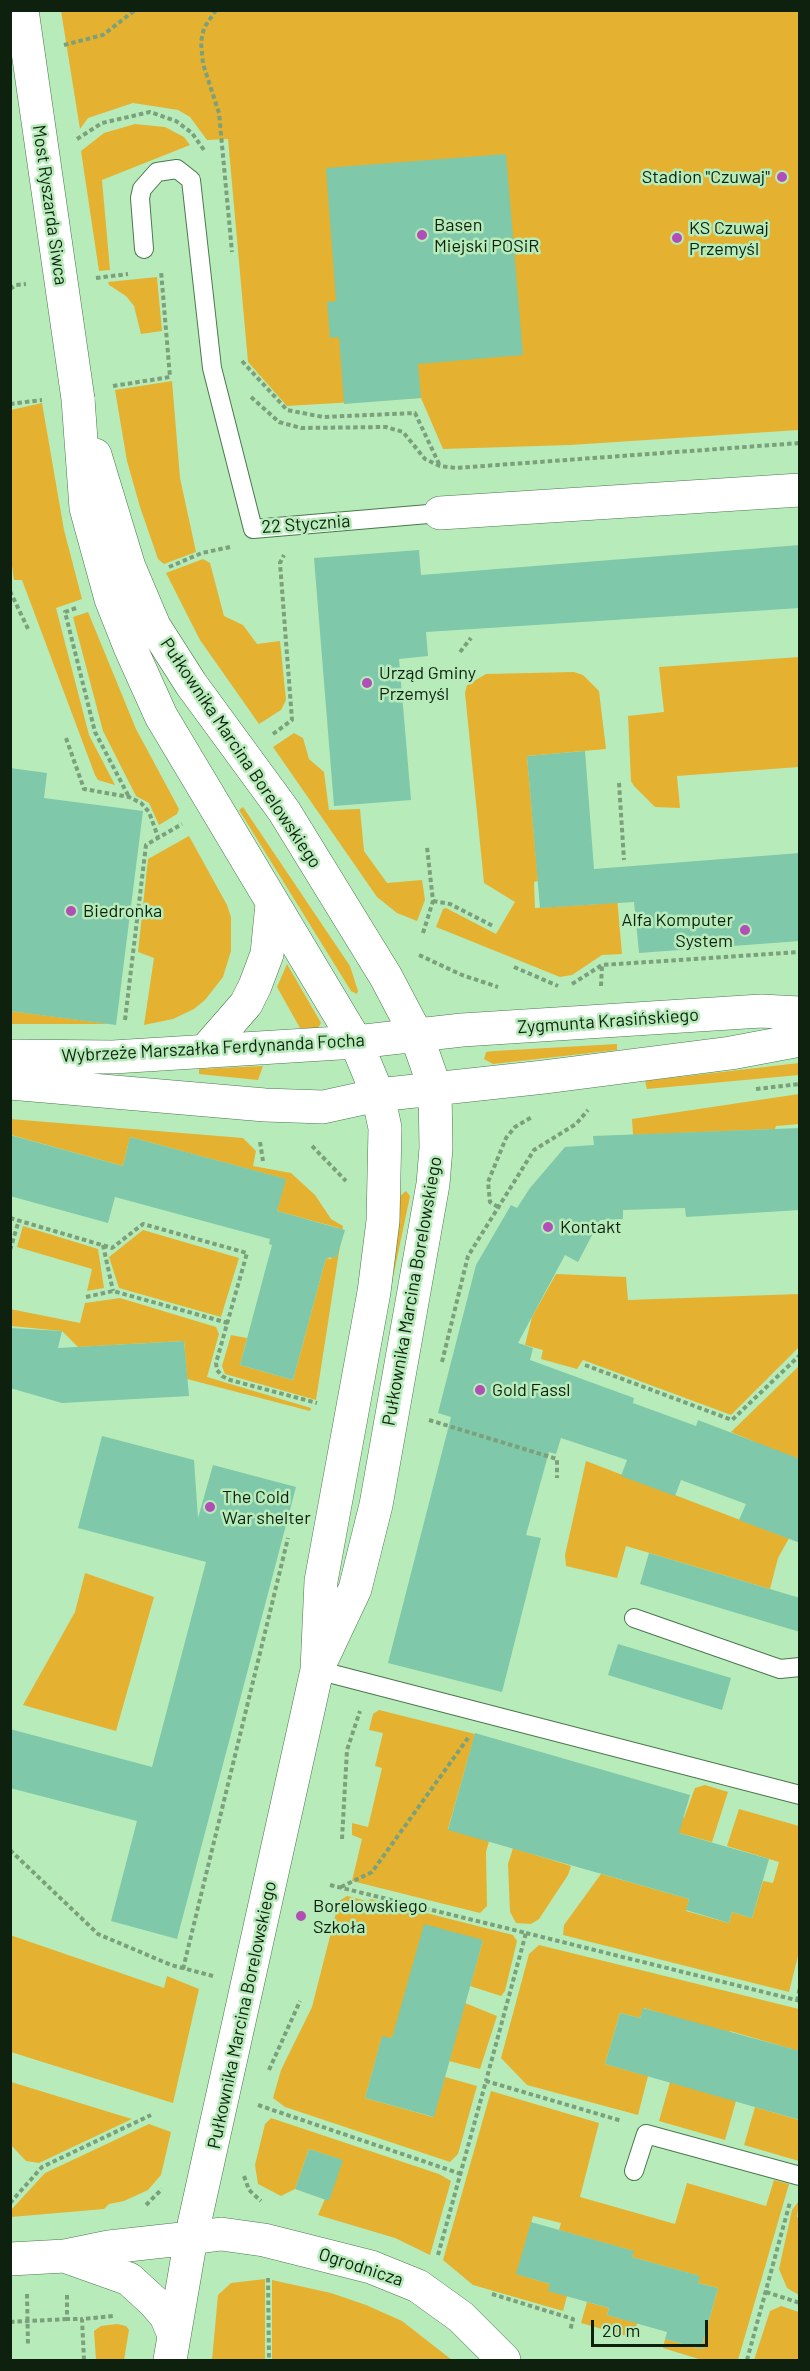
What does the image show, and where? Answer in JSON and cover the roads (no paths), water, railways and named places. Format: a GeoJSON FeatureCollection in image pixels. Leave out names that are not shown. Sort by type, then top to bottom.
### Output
{"type":"FeatureCollection","features":[{"type":"Feature","properties":{"kind":"main road","name":"Most Ryszarda Siwca"},"geometry":{"type":"LineString","coordinates":[[22,10],[79,395]]}},
{"type":"Feature","properties":{"kind":"main road","name":"Pułkownika Marcina Borelowskiego"},"geometry":{"type":"LineString","coordinates":[[79,395],[86,508],[114,609],[161,716],[356,1042],[378,1095],[385,1128],[383,1221],[374,1292],[321,1581],[317,1670],[191,2238],[172,2348]]}},
{"type":"Feature","properties":{"kind":"main road","name":"Pułkownika Marcina Borelowskiego"},"geometry":{"type":"LineString","coordinates":[[79,395],[129,567],[154,626],[191,684],[284,811],[386,977],[416,1034],[435,1088],[436,1148],[433,1185],[376,1505],[356,1589],[317,1670]]}},
{"type":"Feature","properties":{"kind":"main road","name":"22 Stycznia"},"geometry":{"type":"LineString","coordinates":[[440,513],[800,490]]}},
{"type":"Feature","properties":{"kind":"main road"},"geometry":{"type":"LineString","coordinates":[[205,1051],[246,1004],[255,986],[267,954],[272,904]]}},
{"type":"Feature","properties":{"kind":"main road","name":"Zygmunta Krasińskiego"},"geometry":{"type":"LineString","coordinates":[[416,1034],[760,1011],[800,1013]]}},
{"type":"Feature","properties":{"kind":"main road","name":"Wybrzeże Marszałka Ferdynanda Focha"},"geometry":{"type":"LineString","coordinates":[[10,1056],[113,1057],[356,1042],[416,1034]]}},
{"type":"Feature","properties":{"kind":"main road"},"geometry":{"type":"LineString","coordinates":[[435,1088],[708,1056],[800,1040]]}},
{"type":"Feature","properties":{"kind":"main road","name":"Wybrzeże Marszałka Ferdynanda Focha"},"geometry":{"type":"LineString","coordinates":[[10,1083],[225,1099],[265,1105],[323,1107],[378,1095],[435,1088]]}},
{"type":"Feature","properties":{"kind":"main road","name":"Ogrodnicza"},"geometry":{"type":"LineString","coordinates":[[65,2256],[109,2247],[221,2234],[264,2240],[325,2254],[418,2286],[439,2300],[504,2361]]}},
{"type":"Feature","properties":{"kind":"main road"},"geometry":{"type":"LineString","coordinates":[[10,2259],[65,2256],[129,2279],[166,2316],[172,2348]]}},
{"type":"Feature","properties":{"kind":"lane","name":"22 Stycznia"},"geometry":{"type":"LineString","coordinates":[[144,249],[140,198],[142,189],[157,172],[177,168],[192,180],[212,368],[253,529],[440,513]]}},
{"type":"Feature","properties":{"kind":"lane"},"geometry":{"type":"LineString","coordinates":[[634,1618],[780,1669],[800,1667]]}},
{"type":"Feature","properties":{"kind":"lane"},"geometry":{"type":"LineString","coordinates":[[317,1670],[800,1795]]}},
{"type":"Feature","properties":{"kind":"lane"},"geometry":{"type":"LineString","coordinates":[[634,2171],[646,2134],[799,2175]]}},
{"type":"Feature","properties":{"kind":"place","name":"Stadion \"Czuwaj\""},"geometry":{"type":"Point","coordinates":[782,177]}},
{"type":"Feature","properties":{"kind":"place","name":"Basen Miejski POSiR"},"geometry":{"type":"Point","coordinates":[422,235]}},
{"type":"Feature","properties":{"kind":"place","name":"KS Czuwaj Przemyśl"},"geometry":{"type":"Point","coordinates":[677,238]}},
{"type":"Feature","properties":{"kind":"place","name":"Urząd Gminy Przemyśl"},"geometry":{"type":"Point","coordinates":[367,683]}},
{"type":"Feature","properties":{"kind":"place","name":"Biedronka"},"geometry":{"type":"Point","coordinates":[71,911]}},
{"type":"Feature","properties":{"kind":"place","name":"Alfa Komputer System"},"geometry":{"type":"Point","coordinates":[745,930]}},
{"type":"Feature","properties":{"kind":"place","name":"Kontakt"},"geometry":{"type":"Point","coordinates":[548,1227]}},
{"type":"Feature","properties":{"kind":"place","name":"Gold Fassl"},"geometry":{"type":"Point","coordinates":[480,1390]}},
{"type":"Feature","properties":{"kind":"place","name":"The Cold War shelter"},"geometry":{"type":"Point","coordinates":[210,1507]}},
{"type":"Feature","properties":{"kind":"place","name":"Borelowskiego Szkoła"},"geometry":{"type":"Point","coordinates":[301,1916]}}]}
